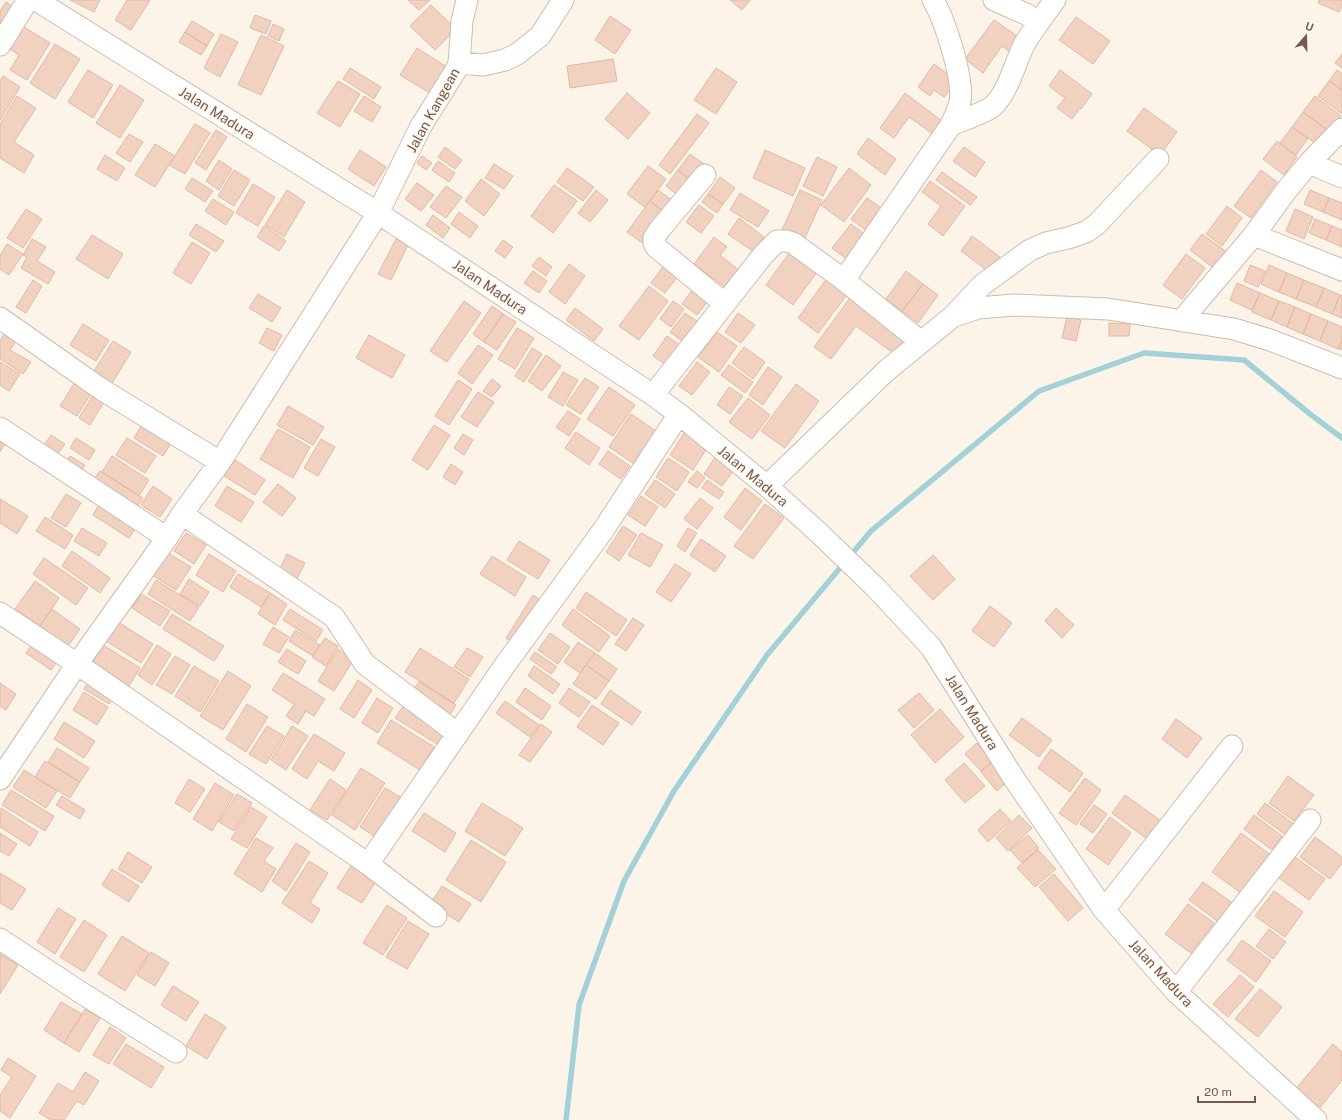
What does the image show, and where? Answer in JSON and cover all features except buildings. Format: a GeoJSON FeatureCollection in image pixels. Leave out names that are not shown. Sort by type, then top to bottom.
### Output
{"type":"FeatureCollection","features":[{"type":"Feature","properties":{"kind":"street"},"geometry":{"type":"LineString","coordinates":[[0,45],[28,0]]}},
{"type":"Feature","properties":{"kind":"street","name":"Jalan Madura"},"geometry":{"type":"LineString","coordinates":[[36,0],[378,213],[653,396],[678,414],[767,486],[876,588],[931,647],[1013,777],[1104,910],[1176,992],[1308,1117]]}},
{"type":"Feature","properties":{"kind":"street","name":"Jalan Kangean"},"geometry":{"type":"LineString","coordinates":[[0,779],[77,664],[220,462],[378,213],[421,126],[449,83],[459,63],[462,21],[467,0]]}},
{"type":"Feature","properties":{"kind":"street"},"geometry":{"type":"LineString","coordinates":[[459,63],[484,65],[505,60],[517,54],[540,36],[563,0]]}},
{"type":"Feature","properties":{"kind":"street"},"geometry":{"type":"LineString","coordinates":[[844,280],[951,125],[960,101],[959,77],[952,47],[940,13],[933,0]]}},
{"type":"Feature","properties":{"kind":"street"},"geometry":{"type":"LineString","coordinates":[[994,0],[1026,14],[1039,22]]}},
{"type":"Feature","properties":{"kind":"street"},"geometry":{"type":"LineString","coordinates":[[951,125],[992,106],[998,99],[1007,85],[1025,44],[1055,0]]}},
{"type":"Feature","properties":{"kind":"street"},"geometry":{"type":"LineString","coordinates":[[1181,321],[1254,235],[1286,191],[1309,163],[1342,129]]}},
{"type":"Feature","properties":{"kind":"street"},"geometry":{"type":"LineString","coordinates":[[767,486],[886,371],[952,317],[982,285],[1030,250],[1046,243],[1086,232],[1097,224],[1158,159]]}},
{"type":"Feature","properties":{"kind":"street"},"geometry":{"type":"LineString","coordinates":[[1309,163],[1342,177]]}},
{"type":"Feature","properties":{"kind":"street"},"geometry":{"type":"LineString","coordinates":[[705,175],[660,229],[654,238],[654,243],[656,247],[725,304]]}},
{"type":"Feature","properties":{"kind":"street"},"geometry":{"type":"LineString","coordinates":[[1254,235],[1342,270]]}},
{"type":"Feature","properties":{"kind":"street"},"geometry":{"type":"LineString","coordinates":[[653,396],[764,254],[777,241],[792,243],[844,280],[921,342]]}},
{"type":"Feature","properties":{"kind":"street"},"geometry":{"type":"LineString","coordinates":[[952,317],[978,308],[1014,305],[1108,309],[1234,328],[1270,340],[1342,368]]}},
{"type":"Feature","properties":{"kind":"street"},"geometry":{"type":"LineString","coordinates":[[0,318],[101,389],[220,462]]}},
{"type":"Feature","properties":{"kind":"street"},"geometry":{"type":"LineString","coordinates":[[368,864],[505,665],[604,530],[678,414]]}},
{"type":"Feature","properties":{"kind":"street"},"geometry":{"type":"LineString","coordinates":[[0,428],[167,538]]}},
{"type":"Feature","properties":{"kind":"street"},"geometry":{"type":"LineString","coordinates":[[182,514],[334,617],[366,664],[458,734]]}},
{"type":"Feature","properties":{"kind":"street"},"geometry":{"type":"LineString","coordinates":[[0,613],[77,664],[368,864],[436,916]]}},
{"type":"Feature","properties":{"kind":"street"},"geometry":{"type":"LineString","coordinates":[[1104,910],[1232,746]]}},
{"type":"Feature","properties":{"kind":"street"},"geometry":{"type":"LineString","coordinates":[[1176,992],[1310,820]]}},
{"type":"Feature","properties":{"kind":"street"},"geometry":{"type":"LineString","coordinates":[[0,939],[80,992],[176,1052]]}},
{"type":"Feature","properties":{"kind":"waterway"},"geometry":{"type":"LineString","coordinates":[[566,1120],[579,1005],[624,881],[674,791],[767,655],[871,531],[1039,391],[1144,353],[1244,360],[1342,438]]}}]}
